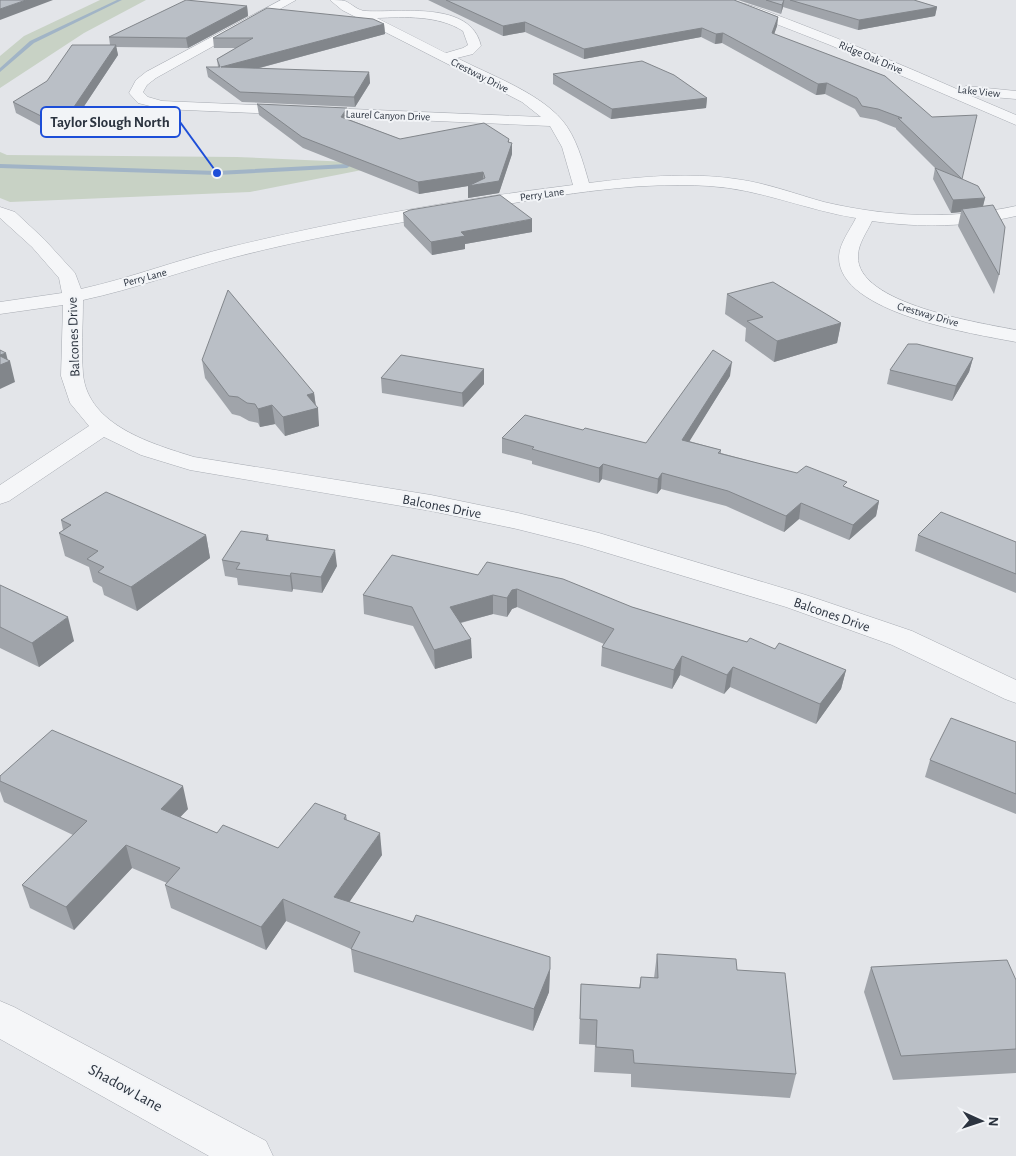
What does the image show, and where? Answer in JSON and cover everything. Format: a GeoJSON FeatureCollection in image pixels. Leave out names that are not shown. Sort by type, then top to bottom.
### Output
{"type":"FeatureCollection","features":[{"type":"Feature","properties":{"kind":"street","name":"Laurel Canyon Drive"},"geometry":{"type":"LineString","coordinates":[[290,0],[151,75],[141,83],[136,93],[143,100],[162,105],[556,122]]}},
{"type":"Feature","properties":{"kind":"street","name":"Crestway Drive"},"geometry":{"type":"LineString","coordinates":[[336,0],[526,99],[556,122],[567,140],[582,188]]}},
{"type":"Feature","properties":{"kind":"street","name":"Ridge Oak Drive"},"geometry":{"type":"LineString","coordinates":[[724,0],[795,25],[942,87],[1016,121]]}},
{"type":"Feature","properties":{"kind":"street"},"geometry":{"type":"LineString","coordinates":[[362,15],[409,13],[454,22],[467,27],[474,39],[475,46],[468,51],[446,57]]}},
{"type":"Feature","properties":{"kind":"street","name":"Lake View"},"geometry":{"type":"LineString","coordinates":[[942,87],[1016,95]]}},
{"type":"Feature","properties":{"kind":"street","name":"Perry Lane"},"geometry":{"type":"LineString","coordinates":[[0,308],[73,297],[232,252],[347,228],[484,203],[582,188],[650,182],[730,183],[766,189],[820,206],[866,216],[920,220],[961,220],[1016,211]]}},
{"type":"Feature","properties":{"kind":"street","name":"Balcones Drive"},"geometry":{"type":"LineString","coordinates":[[0,212],[9,216],[67,275],[73,297],[72,376],[81,403],[103,427],[149,450],[190,463],[431,503],[518,521],[590,539],[796,601],[902,638],[1016,692]]}},
{"type":"Feature","properties":{"kind":"street","name":"Crestway Drive"},"geometry":{"type":"LineString","coordinates":[[866,216],[848,257],[851,274],[869,292],[902,309],[1016,336]]}},
{"type":"Feature","properties":{"kind":"street"},"geometry":{"type":"LineString","coordinates":[[0,496],[103,427]]}},
{"type":"Feature","properties":{"kind":"street","name":"Shadow Lane"},"geometry":{"type":"LineString","coordinates":[[0,1019],[251,1156]]}},
{"type":"Feature","properties":{"kind":"shaded area"},"geometry":{"type":"Polygon","coordinates":[[[100,0],[146,0],[84,33],[0,88],[0,56],[24,36],[100,0]]]}},
{"type":"Feature","properties":{"kind":"shaded area"},"geometry":{"type":"Polygon","coordinates":[[[0,152],[7,155],[237,157],[350,162],[367,169],[250,192],[10,202],[0,198],[0,152]]]}},
{"type":"Feature","properties":{"kind":"building"},"geometry":{"type":"Polygon","coordinates":[[[0,0],[26,0],[0,9],[0,0]]]}},
{"type":"Feature","properties":{"kind":"building"},"geometry":{"type":"Polygon","coordinates":[[[186,0],[247,6],[186,38],[109,37],[186,0]]]}},
{"type":"Feature","properties":{"kind":"building"},"geometry":{"type":"Polygon","coordinates":[[[446,0],[734,0],[778,17],[772,33],[885,76],[932,117],[977,115],[962,179],[898,118],[902,118],[878,109],[862,106],[857,98],[827,83],[818,84],[723,33],[716,34],[702,28],[584,49],[525,22],[503,26],[446,0]]]}},
{"type":"Feature","properties":{"kind":"building"},"geometry":{"type":"Polygon","coordinates":[[[766,0],[784,0],[782,5],[766,0]]]}},
{"type":"Feature","properties":{"kind":"building"},"geometry":{"type":"Polygon","coordinates":[[[790,0],[914,0],[937,7],[859,20],[790,0]]]}},
{"type":"Feature","properties":{"kind":"building"},"geometry":{"type":"Polygon","coordinates":[[[267,8],[373,19],[384,24],[221,67],[369,72],[354,97],[240,92],[206,67],[220,67],[217,59],[253,38],[213,38],[267,8]]]}},
{"type":"Feature","properties":{"kind":"building"},"geometry":{"type":"Polygon","coordinates":[[[72,45],[116,45],[61,126],[13,102],[47,81],[72,45]]]}},
{"type":"Feature","properties":{"kind":"building"},"geometry":{"type":"Polygon","coordinates":[[[642,61],[674,75],[707,98],[612,109],[553,74],[642,61]]]}},
{"type":"Feature","properties":{"kind":"building"},"geometry":{"type":"Polygon","coordinates":[[[257,104],[347,108],[341,117],[400,139],[484,123],[509,139],[508,142],[512,143],[499,181],[468,186],[485,178],[483,172],[418,182],[302,137],[257,104]]]}},
{"type":"Feature","properties":{"kind":"building"},"geometry":{"type":"Polygon","coordinates":[[[935,168],[978,186],[985,198],[953,200],[935,168]]]}},
{"type":"Feature","properties":{"kind":"building"},"geometry":{"type":"Polygon","coordinates":[[[500,195],[532,219],[461,232],[465,236],[431,242],[403,213],[410,210],[500,195]]]}},
{"type":"Feature","properties":{"kind":"building"},"geometry":{"type":"Polygon","coordinates":[[[993,205],[1005,227],[999,275],[962,209],[993,205]]]}},
{"type":"Feature","properties":{"kind":"building"},"geometry":{"type":"Polygon","coordinates":[[[773,282],[841,323],[777,341],[747,321],[763,317],[727,294],[773,282]]]}},
{"type":"Feature","properties":{"kind":"building"},"geometry":{"type":"Polygon","coordinates":[[[228,290],[314,393],[307,395],[318,408],[283,417],[272,405],[258,409],[255,404],[247,403],[238,397],[229,396],[202,360],[228,290]]]}},
{"type":"Feature","properties":{"kind":"building"},"geometry":{"type":"Polygon","coordinates":[[[908,344],[917,344],[973,358],[956,386],[890,370],[908,344]]]}},
{"type":"Feature","properties":{"kind":"building"},"geometry":{"type":"Polygon","coordinates":[[[713,350],[732,362],[682,440],[721,450],[718,453],[797,473],[806,466],[847,482],[843,486],[879,501],[853,525],[801,503],[786,516],[728,491],[662,473],[658,479],[603,464],[599,468],[532,449],[534,447],[502,438],[525,415],[583,430],[585,428],[646,443],[713,350]]]}},
{"type":"Feature","properties":{"kind":"building"},"geometry":{"type":"Polygon","coordinates":[[[401,355],[484,369],[462,393],[381,378],[401,355]]]}},
{"type":"Feature","properties":{"kind":"building"},"geometry":{"type":"Polygon","coordinates":[[[0,356],[10,361],[0,365],[0,356]]]}},
{"type":"Feature","properties":{"kind":"building"},"geometry":{"type":"Polygon","coordinates":[[[106,492],[206,535],[131,587],[98,572],[104,567],[87,559],[98,551],[59,533],[71,525],[61,520],[106,492]]]}},
{"type":"Feature","properties":{"kind":"building"},"geometry":{"type":"Polygon","coordinates":[[[941,512],[1016,542],[1016,574],[918,535],[941,512]]]}},
{"type":"Feature","properties":{"kind":"building"},"geometry":{"type":"Polygon","coordinates":[[[241,531],[268,535],[266,540],[335,550],[321,577],[291,573],[290,576],[236,569],[240,563],[222,560],[241,531]]]}},
{"type":"Feature","properties":{"kind":"building"},"geometry":{"type":"Polygon","coordinates":[[[392,555],[478,575],[487,562],[563,579],[632,607],[747,642],[750,638],[775,649],[779,643],[846,670],[820,704],[733,667],[727,675],[682,656],[674,670],[602,647],[614,629],[517,589],[512,590],[507,598],[493,595],[450,607],[471,639],[434,650],[412,607],[363,595],[392,555]]]}},
{"type":"Feature","properties":{"kind":"building"},"geometry":{"type":"Polygon","coordinates":[[[0,585],[68,617],[32,643],[0,627],[0,585]]]}},
{"type":"Feature","properties":{"kind":"building"},"geometry":{"type":"Polygon","coordinates":[[[951,718],[1016,742],[1016,794],[930,760],[951,718]]]}},
{"type":"Feature","properties":{"kind":"building"},"geometry":{"type":"Polygon","coordinates":[[[52,730],[183,786],[161,809],[217,833],[223,825],[278,848],[315,803],[346,815],[344,819],[380,833],[334,897],[413,922],[416,915],[550,957],[550,969],[534,1009],[351,949],[360,932],[283,899],[261,927],[165,885],[180,868],[126,845],[66,907],[22,885],[87,821],[0,781],[0,776],[52,730]]]}},
{"type":"Feature","properties":{"kind":"building"},"geometry":{"type":"Polygon","coordinates":[[[657,954],[736,959],[737,970],[785,973],[796,1074],[634,1063],[633,1050],[596,1047],[597,1020],[580,1019],[581,984],[640,988],[641,977],[658,978],[657,954]]]}},
{"type":"Feature","properties":{"kind":"building"},"geometry":{"type":"Polygon","coordinates":[[[1007,960],[1016,980],[1016,1049],[901,1056],[871,967],[1007,960]]]}},
{"type":"Feature","properties":{"kind":"waterway"},"geometry":{"type":"LineString","coordinates":[[0,71],[32,42],[120,0]]}},
{"type":"Feature","properties":{"kind":"waterway"},"geometry":{"type":"LineString","coordinates":[[0,166],[217,173],[347,166]]}},
{"type":"Feature","properties":{"kind":"place","name":"Taylor Slough North"},"geometry":{"type":"Point","coordinates":[217,173]}}]}
